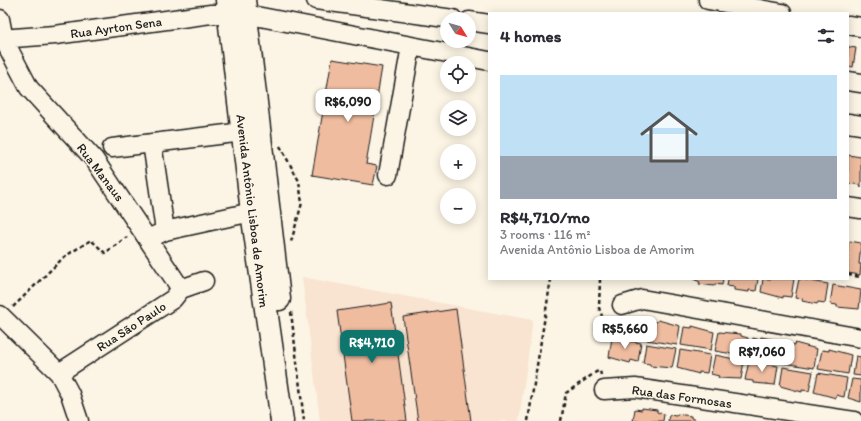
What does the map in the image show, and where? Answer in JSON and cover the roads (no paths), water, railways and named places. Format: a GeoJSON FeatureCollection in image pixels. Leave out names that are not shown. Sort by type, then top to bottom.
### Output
{"type":"FeatureCollection","features":[{"type":"Feature","properties":{"kind":"main road","name":"Avenida Antônio Lisboa de Amorim"},"geometry":{"type":"LineString","coordinates":[[236,7],[243,132],[252,212],[282,421]]}},
{"type":"Feature","properties":{"kind":"main road","name":"Avenida Antônio Lisboa de Amorim"},"geometry":{"type":"LineString","coordinates":[[236,7],[295,421]]}},
{"type":"Feature","properties":{"kind":"street"},"geometry":{"type":"LineString","coordinates":[[316,0],[440,17]]}},
{"type":"Feature","properties":{"kind":"street"},"geometry":{"type":"LineString","coordinates":[[708,0],[776,12]]}},
{"type":"Feature","properties":{"kind":"street","name":"Rua Ayrton Sena"},"geometry":{"type":"LineString","coordinates":[[2,39],[55,35],[211,14],[236,7],[412,46],[488,60]]}},
{"type":"Feature","properties":{"kind":"street","name":"Rua Manaus"},"geometry":{"type":"LineString","coordinates":[[0,19],[2,39],[29,88],[94,159],[181,289]]}},
{"type":"Feature","properties":{"kind":"street"},"geometry":{"type":"LineString","coordinates":[[476,22],[488,24]]}},
{"type":"Feature","properties":{"kind":"street"},"geometry":{"type":"LineString","coordinates":[[849,25],[861,27]]}},
{"type":"Feature","properties":{"kind":"street"},"geometry":{"type":"LineString","coordinates":[[388,176],[412,46]]}},
{"type":"Feature","properties":{"kind":"street"},"geometry":{"type":"LineString","coordinates":[[849,81],[861,83]]}},
{"type":"Feature","properties":{"kind":"street"},"geometry":{"type":"LineString","coordinates":[[849,123],[861,126]]}},
{"type":"Feature","properties":{"kind":"street"},"geometry":{"type":"LineString","coordinates":[[112,148],[243,132]]}},
{"type":"Feature","properties":{"kind":"street"},"geometry":{"type":"LineString","coordinates":[[152,143],[165,231]]}},
{"type":"Feature","properties":{"kind":"street"},"geometry":{"type":"LineString","coordinates":[[849,207],[861,209]]}},
{"type":"Feature","properties":{"kind":"street"},"geometry":{"type":"LineString","coordinates":[[144,233],[165,231],[252,212]]}},
{"type":"Feature","properties":{"kind":"street","name":"Rua São Paulo"},"geometry":{"type":"LineString","coordinates":[[59,374],[173,299],[181,289],[204,281]]}},
{"type":"Feature","properties":{"kind":"street"},"geometry":{"type":"LineString","coordinates":[[622,305],[642,299],[861,338]]}},
{"type":"Feature","properties":{"kind":"street"},"geometry":{"type":"LineString","coordinates":[[2,316],[59,374],[70,394],[79,421]]}},
{"type":"Feature","properties":{"kind":"street","name":"Rua das Formosas"},"geometry":{"type":"LineString","coordinates":[[604,390],[635,388],[854,421]]}}]}
